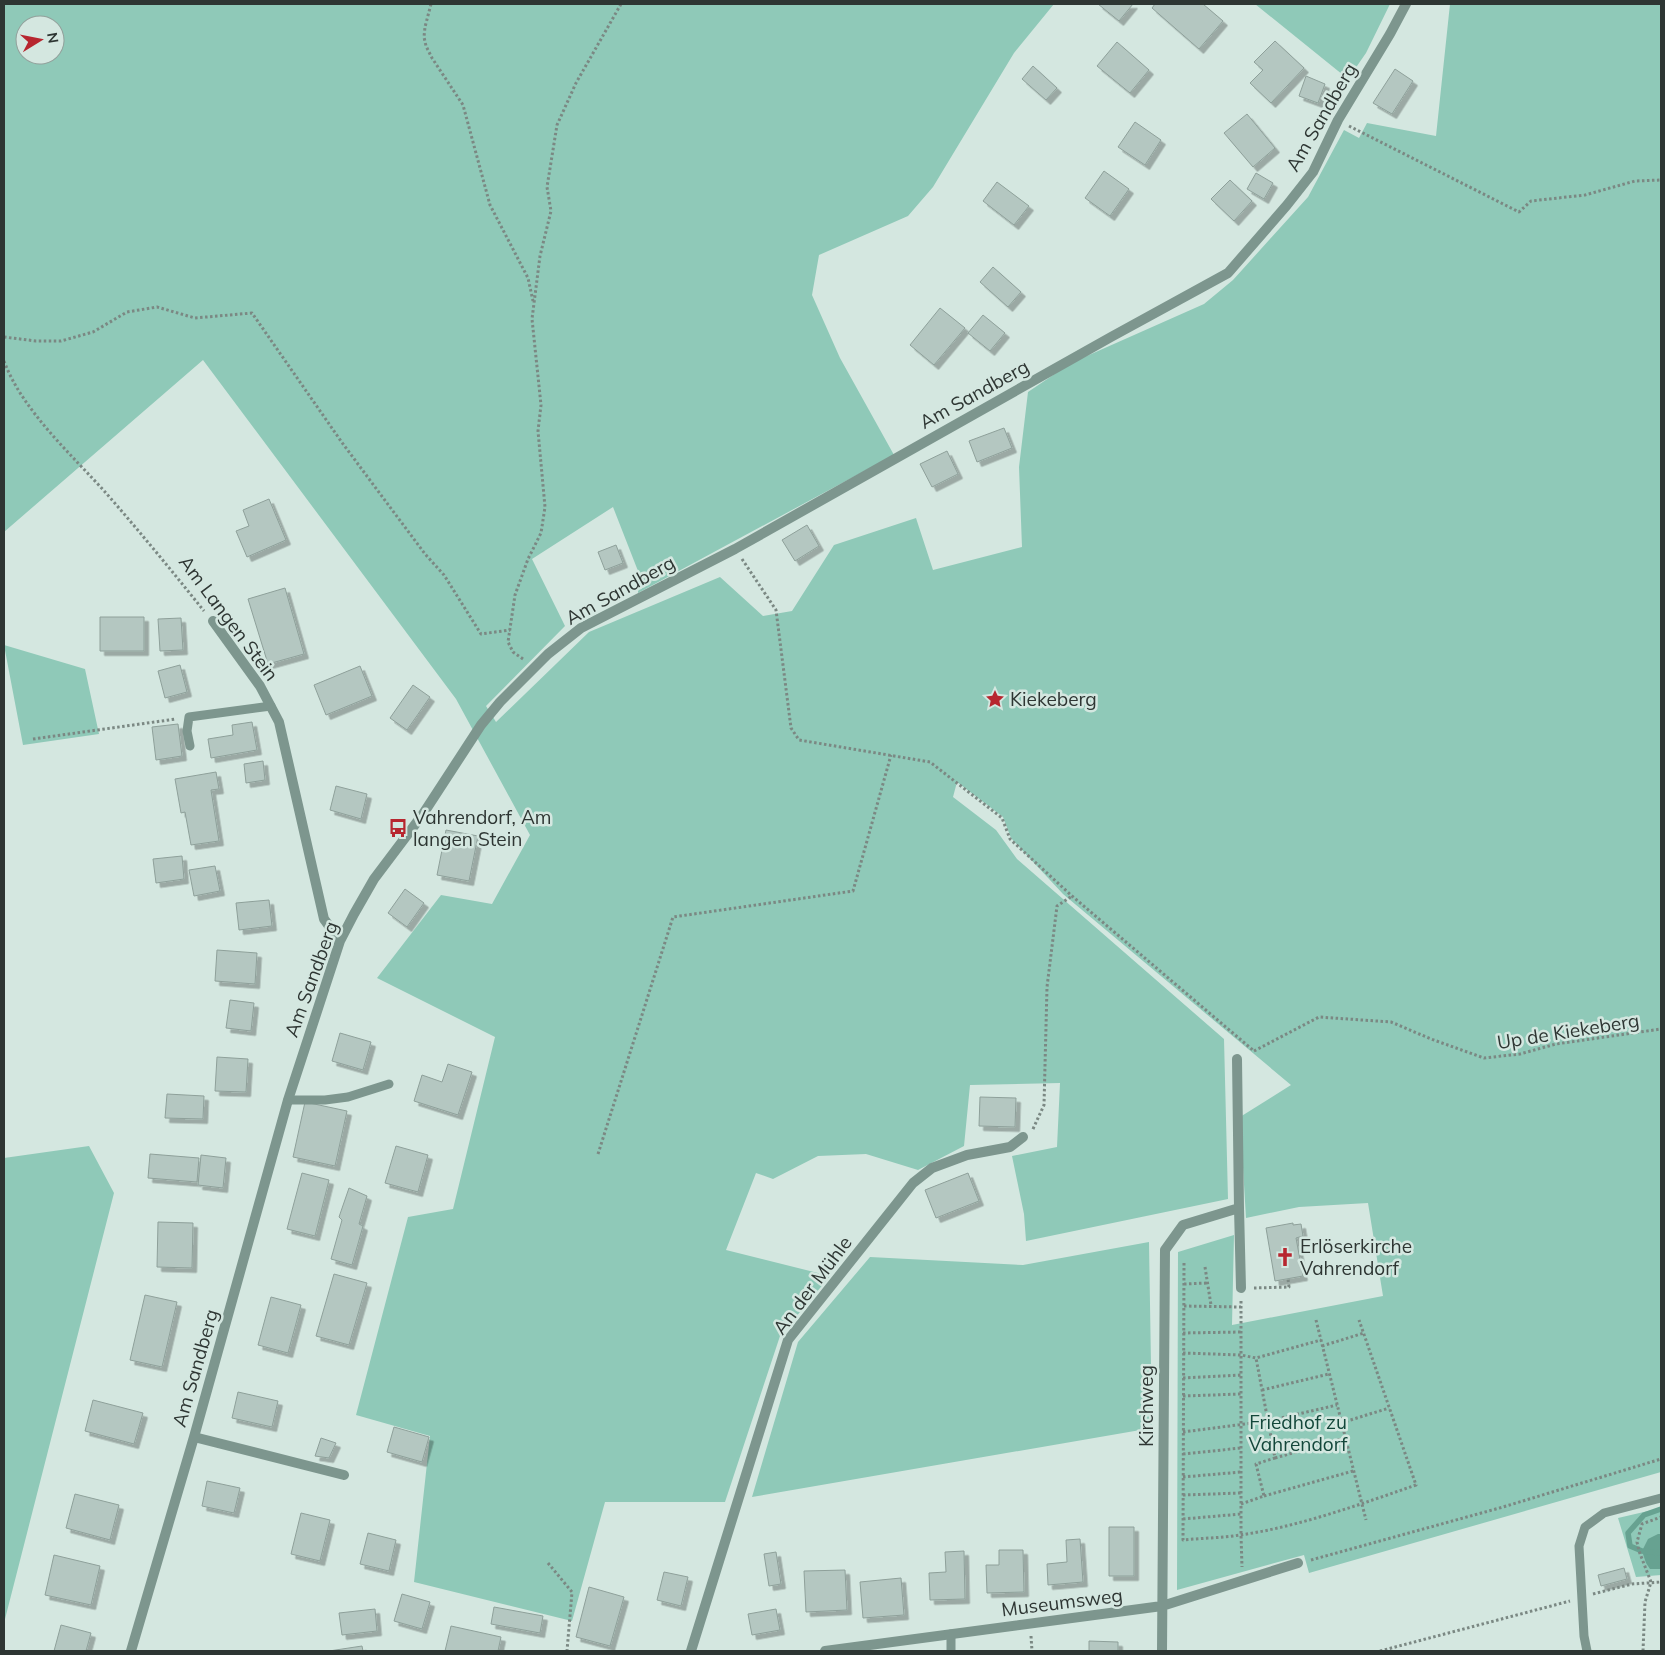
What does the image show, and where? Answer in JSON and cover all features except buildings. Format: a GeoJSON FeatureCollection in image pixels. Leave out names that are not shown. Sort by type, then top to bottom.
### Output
{"type":"FeatureCollection","features":[{"type":"Feature","properties":{"kind":"street","name":"Am Sandberg"},"geometry":{"type":"LineString","coordinates":[[131,1651],[194,1437],[288,1100],[340,941],[374,879],[423,814],[481,725],[500,702],[548,654],[581,628],[735,549],[1228,273],[1313,172],[1338,120],[1406,4]]}},
{"type":"Feature","properties":{"kind":"street","name":"Am Langen Stein"},"geometry":{"type":"LineString","coordinates":[[213,622],[260,686],[279,722],[324,918],[340,941]]}},
{"type":"Feature","properties":{"kind":"street"},"geometry":{"type":"LineString","coordinates":[[1237,1059],[1241,1288]]}},
{"type":"Feature","properties":{"kind":"street","name":"An der Mühle"},"geometry":{"type":"LineString","coordinates":[[691,1651],[788,1340],[913,1183],[932,1168],[967,1155],[1010,1148],[1023,1137]]}},
{"type":"Feature","properties":{"kind":"street","name":"Kirchweg"},"geometry":{"type":"LineString","coordinates":[[1162,1651],[1164,1250],[1183,1225],[1239,1208]]}},
{"type":"Feature","properties":{"kind":"street"},"geometry":{"type":"LineString","coordinates":[[194,1437],[344,1476]]}},
{"type":"Feature","properties":{"kind":"street","name":"Museumsweg"},"geometry":{"type":"LineString","coordinates":[[825,1651],[1162,1606],[1298,1563]]}},
{"type":"Feature","properties":{"kind":"lane"},"geometry":{"type":"LineString","coordinates":[[190,746],[187,731],[189,717],[271,706]]}},
{"type":"Feature","properties":{"kind":"lane"},"geometry":{"type":"LineString","coordinates":[[288,1100],[325,1100],[348,1097],[389,1084]]}},
{"type":"Feature","properties":{"kind":"lane"},"geometry":{"type":"LineString","coordinates":[[1586,1651],[1579,1546],[1585,1527],[1604,1513],[1661,1498]]}},
{"type":"Feature","properties":{"kind":"lane"},"geometry":{"type":"LineString","coordinates":[[951,1634],[951,1651]]}},
{"type":"Feature","properties":{"kind":"path"},"geometry":{"type":"LineString","coordinates":[[431,4],[425,27],[424,37],[426,46],[463,105],[490,205],[528,278],[533,304]]}},
{"type":"Feature","properties":{"kind":"path"},"geometry":{"type":"LineString","coordinates":[[548,654],[521,660],[513,652],[508,642],[515,594],[528,558],[541,533],[545,507],[538,431],[541,405],[532,320],[533,304],[540,256],[551,211],[547,187],[557,125],[576,83],[620,4]]}},
{"type":"Feature","properties":{"kind":"path"},"geometry":{"type":"LineString","coordinates":[[1338,120],[1519,212],[1530,201],[1584,195],[1635,181],[1661,180]]}},
{"type":"Feature","properties":{"kind":"path"},"geometry":{"type":"LineString","coordinates":[[4,337],[36,342],[61,341],[93,332],[127,312],[157,306],[195,318],[252,313],[348,452],[425,554],[444,576],[481,634],[510,630]]}},
{"type":"Feature","properties":{"kind":"path","name":"Am Langen Stein"},"geometry":{"type":"LineString","coordinates":[[4,361],[27,406],[139,531],[213,622]]}},
{"type":"Feature","properties":{"kind":"path"},"geometry":{"type":"LineString","coordinates":[[735,549],[776,610],[791,728],[799,740],[930,762],[1002,818],[1010,839],[1072,896],[1056,906],[1047,987],[1044,1105],[1034,1128],[1023,1137]]}},
{"type":"Feature","properties":{"kind":"path"},"geometry":{"type":"LineString","coordinates":[[33,739],[189,717]]}},
{"type":"Feature","properties":{"kind":"path"},"geometry":{"type":"LineString","coordinates":[[598,1154],[673,917],[853,891],[891,755]]}},
{"type":"Feature","properties":{"kind":"path","name":"Up de Kiekeberg"},"geometry":{"type":"LineString","coordinates":[[1072,896],[1254,1051],[1319,1017],[1391,1022],[1484,1058],[1520,1054],[1556,1044],[1661,1029]]}},
{"type":"Feature","properties":{"kind":"path"},"geometry":{"type":"LineString","coordinates":[[1184,1262],[1184,1540],[1241,1535],[1279,1528],[1362,1504],[1416,1485],[1359,1320]]}},
{"type":"Feature","properties":{"kind":"path"},"geometry":{"type":"LineString","coordinates":[[1205,1267],[1211,1305]]}},
{"type":"Feature","properties":{"kind":"path"},"geometry":{"type":"LineString","coordinates":[[1243,1580],[1241,1535],[1241,1288],[1289,1287],[1288,1279]]}},
{"type":"Feature","properties":{"kind":"path"},"geometry":{"type":"LineString","coordinates":[[1184,1284],[1207,1283]]}},
{"type":"Feature","properties":{"kind":"path"},"geometry":{"type":"LineString","coordinates":[[1184,1306],[1241,1307]]}},
{"type":"Feature","properties":{"kind":"path"},"geometry":{"type":"LineString","coordinates":[[1316,1320],[1366,1520]]}},
{"type":"Feature","properties":{"kind":"path"},"geometry":{"type":"LineString","coordinates":[[1183,1333],[1241,1332]]}},
{"type":"Feature","properties":{"kind":"path"},"geometry":{"type":"LineString","coordinates":[[1322,1346],[1364,1333]]}},
{"type":"Feature","properties":{"kind":"path"},"geometry":{"type":"LineString","coordinates":[[1184,1353],[1241,1355],[1256,1358],[1321,1340]]}},
{"type":"Feature","properties":{"kind":"path"},"geometry":{"type":"LineString","coordinates":[[1256,1358],[1275,1458]]}},
{"type":"Feature","properties":{"kind":"path"},"geometry":{"type":"LineString","coordinates":[[1262,1390],[1329,1374]]}},
{"type":"Feature","properties":{"kind":"path"},"geometry":{"type":"LineString","coordinates":[[1183,1378],[1241,1375]]}},
{"type":"Feature","properties":{"kind":"path"},"geometry":{"type":"LineString","coordinates":[[1183,1396],[1241,1394]]}},
{"type":"Feature","properties":{"kind":"path"},"geometry":{"type":"LineString","coordinates":[[1183,1432],[1241,1426],[1337,1405]]}},
{"type":"Feature","properties":{"kind":"path"},"geometry":{"type":"LineString","coordinates":[[1341,1423],[1389,1408]]}},
{"type":"Feature","properties":{"kind":"path"},"geometry":{"type":"LineString","coordinates":[[1264,1496],[1256,1464],[1345,1438]]}},
{"type":"Feature","properties":{"kind":"path"},"geometry":{"type":"LineString","coordinates":[[1183,1454],[1241,1448]]}},
{"type":"Feature","properties":{"kind":"path"},"geometry":{"type":"LineString","coordinates":[[1298,1563],[1503,1507],[1661,1459]]}},
{"type":"Feature","properties":{"kind":"path"},"geometry":{"type":"LineString","coordinates":[[1241,1504],[1353,1470]]}},
{"type":"Feature","properties":{"kind":"path"},"geometry":{"type":"LineString","coordinates":[[1183,1477],[1241,1472]]}},
{"type":"Feature","properties":{"kind":"path"},"geometry":{"type":"LineString","coordinates":[[1183,1495],[1241,1493]]}},
{"type":"Feature","properties":{"kind":"path"},"geometry":{"type":"LineString","coordinates":[[1183,1519],[1241,1514]]}},
{"type":"Feature","properties":{"kind":"path"},"geometry":{"type":"LineString","coordinates":[[1643,1651],[1645,1602],[1651,1582],[1637,1542],[1642,1524],[1661,1517]]}},
{"type":"Feature","properties":{"kind":"path"},"geometry":{"type":"LineString","coordinates":[[548,1563],[572,1592],[567,1651]]}},
{"type":"Feature","properties":{"kind":"path"},"geometry":{"type":"LineString","coordinates":[[1380,1651],[1632,1584],[1661,1582]]}},
{"type":"Feature","properties":{"kind":"green space","name":"Friedhof zu Vahrendorf"},"geometry":{"type":"Polygon","coordinates":[[[4,4],[1054,4],[1014,53],[933,187],[908,216],[819,255],[812,295],[840,358],[894,455],[638,593],[638,571],[613,507],[532,559],[565,626],[486,706],[496,722],[589,632],[720,577],[763,616],[792,611],[834,545],[916,518],[933,570],[1022,547],[1019,467],[1028,392],[1071,363],[1204,304],[1233,280],[1308,197],[1344,130],[1359,138],[1367,123],[1436,136],[1450,4],[1661,4],[1661,1472],[1309,1573],[1304,1555],[1177,1590],[1178,1252],[1234,1235],[1232,1325],[1383,1296],[1368,1203],[1299,1207],[1246,1218],[1240,1117],[1291,1085],[1063,894],[1011,838],[1003,817],[957,782],[953,797],[996,830],[1017,859],[1224,1039],[1228,1199],[1026,1241],[1024,1214],[1012,1156],[1057,1147],[1060,1083],[970,1085],[964,1146],[918,1170],[866,1154],[818,1156],[773,1179],[756,1173],[726,1250],[830,1276],[780,1336],[725,1502],[605,1502],[572,1621],[414,1582],[430,1436],[356,1415],[408,1217],[453,1209],[495,1037],[377,978],[441,895],[492,904],[530,835],[456,699],[203,360],[4,532],[4,4]]]}},
{"type":"Feature","properties":{"kind":"green space"},"geometry":{"type":"Polygon","coordinates":[[[1255,4],[1390,4],[1366,53],[1348,79],[1255,4]]]}},
{"type":"Feature","properties":{"kind":"green space"},"geometry":{"type":"Polygon","coordinates":[[[4,645],[85,669],[99,734],[23,745],[4,645]]]}},
{"type":"Feature","properties":{"kind":"green space"},"geometry":{"type":"Polygon","coordinates":[[[89,1146],[114,1193],[4,1623],[4,1158],[89,1146]]]}},
{"type":"Feature","properties":{"kind":"green space"},"geometry":{"type":"Polygon","coordinates":[[[1149,1242],[1152,1428],[752,1497],[798,1342],[870,1257],[1023,1265],[1149,1242]]]}},
{"type":"Feature","properties":{"kind":"green space"},"geometry":{"type":"Polygon","coordinates":[[[1661,1508],[1661,1575],[1636,1577],[1618,1518],[1661,1508]]]}},
{"type":"Feature","properties":{"kind":"shaded area"},"geometry":{"type":"Polygon","coordinates":[[[1661,1534],[1661,1569],[1650,1569],[1642,1551],[1648,1539],[1661,1534]]]}},
{"type":"Feature","properties":{"kind":"waterway"},"geometry":{"type":"LineString","coordinates":[[1661,1509],[1644,1515],[1628,1533],[1630,1546],[1642,1551],[1661,1553]]}},
{"type":"Feature","properties":{"kind":"place","name":"Kiekeberg"},"geometry":{"type":"Point","coordinates":[995,699]}},
{"type":"Feature","properties":{"kind":"place","name":"Vahrendorf, Am langen Stein"},"geometry":{"type":"Point","coordinates":[398,828]}},
{"type":"Feature","properties":{"kind":"place","name":"Erlöserkirche Vahrendorf"},"geometry":{"type":"Point","coordinates":[1285,1257]}}]}
